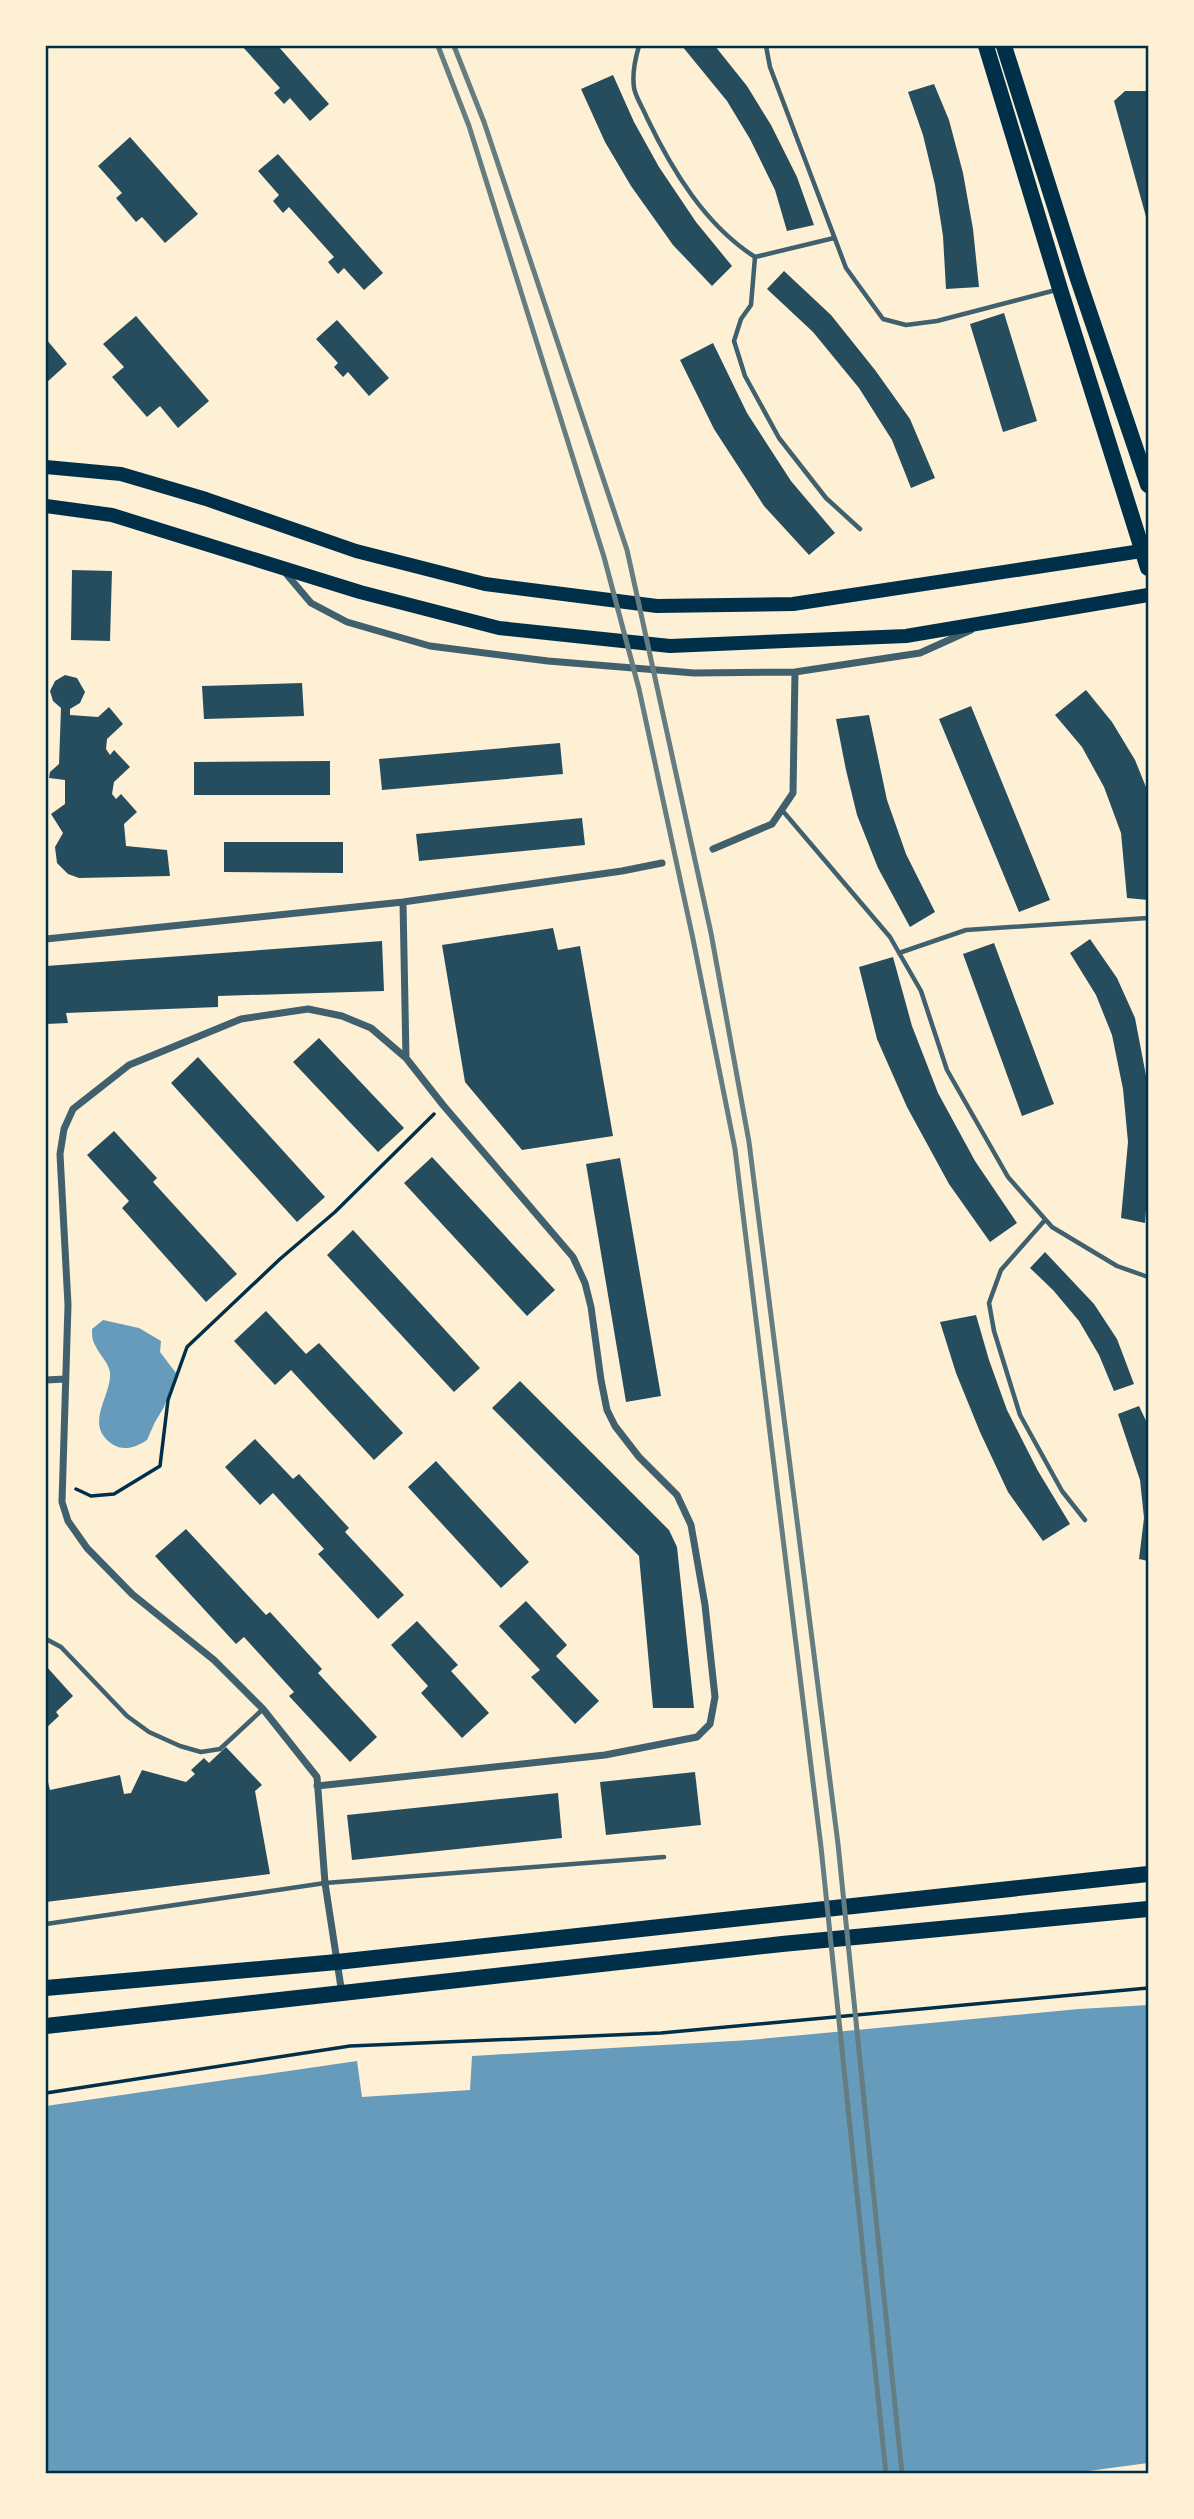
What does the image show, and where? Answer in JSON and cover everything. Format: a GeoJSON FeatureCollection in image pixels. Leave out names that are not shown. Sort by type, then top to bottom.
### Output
{"type":"FeatureCollection","features":[{"type":"Feature","properties":{"kind":"main road"},"geometry":{"type":"LineString","coordinates":[[986,46],[1149,568]]}},
{"type":"Feature","properties":{"kind":"main road"},"geometry":{"type":"LineString","coordinates":[[1004,46],[1078,279],[1149,485]]}},
{"type":"Feature","properties":{"kind":"main road"},"geometry":{"type":"LineString","coordinates":[[46,467],[121,474],[206,499],[356,551],[485,584],[657,606],[793,604],[1145,551]]}},
{"type":"Feature","properties":{"kind":"main road"},"geometry":{"type":"LineString","coordinates":[[46,506],[112,515],[360,592],[499,628],[670,646],[906,636],[1149,595]]}},
{"type":"Feature","properties":{"kind":"main road"},"geometry":{"type":"LineString","coordinates":[[46,1988],[337,1962],[1149,1874]]}},
{"type":"Feature","properties":{"kind":"main road"},"geometry":{"type":"LineString","coordinates":[[46,2026],[782,1944],[1149,1909]]}},
{"type":"Feature","properties":{"kind":"street"},"geometry":{"type":"LineString","coordinates":[[280,567],[311,603],[347,622],[430,646],[548,662],[694,673],[795,672],[920,653],[989,622]]}},
{"type":"Feature","properties":{"kind":"street"},"geometry":{"type":"LineString","coordinates":[[713,849],[772,824],[793,793],[795,672]]}},
{"type":"Feature","properties":{"kind":"street"},"geometry":{"type":"LineString","coordinates":[[46,939],[403,902],[662,863]]}},
{"type":"Feature","properties":{"kind":"street"},"geometry":{"type":"LineString","coordinates":[[403,902],[406,1058]]}},
{"type":"Feature","properties":{"kind":"street"},"geometry":{"type":"LineString","coordinates":[[317,1787],[606,1755],[683,1741],[697,1737],[710,1724],[715,1697],[705,1605],[691,1525],[677,1495],[639,1457],[615,1426],[607,1410],[585,1283],[573,1257],[406,1058],[371,1028],[342,1016],[308,1009],[241,1019],[129,1065],[73,1109],[64,1129],[61,1154],[68,1306],[62,1502],[68,1521],[87,1548],[132,1594],[214,1660],[263,1709],[317,1777],[317,1787],[326,1883],[342,1994]]}},
{"type":"Feature","properties":{"kind":"street"},"geometry":{"type":"LineString","coordinates":[[46,1380],[65,1379]]}},
{"type":"Feature","properties":{"kind":"lane"},"geometry":{"type":"LineString","coordinates":[[639,46],[634,63],[635,90],[663,151],[700,206],[734,244],[755,257],[834,238]]}},
{"type":"Feature","properties":{"kind":"lane"},"geometry":{"type":"LineString","coordinates":[[766,46],[769,68],[846,268],[883,318],[906,325],[937,321],[1060,289]]}},
{"type":"Feature","properties":{"kind":"lane"},"geometry":{"type":"LineString","coordinates":[[755,257],[751,305],[741,319],[734,341],[745,376],[779,438],[826,498],[860,529]]}},
{"type":"Feature","properties":{"kind":"lane"},"geometry":{"type":"LineString","coordinates":[[782,810],[890,937],[921,990],[947,1070],[1008,1177],[1052,1227],[1116,1265],[1149,1277]]}},
{"type":"Feature","properties":{"kind":"lane"},"geometry":{"type":"LineString","coordinates":[[899,953],[966,930],[1149,918]]}},
{"type":"Feature","properties":{"kind":"lane"},"geometry":{"type":"LineString","coordinates":[[1045,1220],[1002,1270],[989,1303],[994,1331],[1020,1415],[1062,1491],[1084,1520]]}},
{"type":"Feature","properties":{"kind":"lane"},"geometry":{"type":"LineString","coordinates":[[46,1639],[61,1647],[127,1716],[149,1732],[180,1746],[201,1752],[220,1749],[263,1709]]}},
{"type":"Feature","properties":{"kind":"lane"},"geometry":{"type":"LineString","coordinates":[[46,1924],[326,1883],[664,1857]]}},
{"type":"Feature","properties":{"kind":"path"},"geometry":{"type":"LineString","coordinates":[[62,1482],[91,1496],[114,1494],[160,1466],[169,1400],[187,1347],[280,1259],[335,1212],[443,1105]]}},
{"type":"Feature","properties":{"kind":"path"},"geometry":{"type":"LineString","coordinates":[[46,2093],[350,2046],[662,2032],[1149,1988]]}},
{"type":"Feature","properties":{"kind":"water"},"geometry":{"type":"Polygon","coordinates":[[[103,1320],[139,1328],[161,1341],[160,1352],[176,1373],[164,1407],[147,1440],[130,1448],[112,1444],[100,1428],[99,1419],[110,1373],[94,1343],[92,1329],[103,1320]]]}},
{"type":"Feature","properties":{"kind":"water"},"geometry":{"type":"Polygon","coordinates":[[[1148,2005],[1148,2463],[1066,2474],[46,2473],[46,2106],[357,2061],[362,2097],[470,2090],[472,2056],[750,2040],[1148,2005]]]}},
{"type":"Feature","properties":{"kind":"building"},"geometry":{"type":"Polygon","coordinates":[[[242,46],[278,46],[329,104],[310,121],[290,98],[284,104],[274,93],[280,88],[242,46]]]}},
{"type":"Feature","properties":{"kind":"building"},"geometry":{"type":"Polygon","coordinates":[[[682,46],[715,46],[747,86],[771,125],[797,177],[814,225],[787,231],[775,190],[750,139],[727,101],[682,46]]]}},
{"type":"Feature","properties":{"kind":"building"},"geometry":{"type":"Polygon","coordinates":[[[613,75],[634,122],[659,167],[696,222],[732,266],[712,286],[673,245],[631,186],[605,142],[581,89],[613,75]]]}},
{"type":"Feature","properties":{"kind":"building"},"geometry":{"type":"Polygon","coordinates":[[[934,84],[949,120],[963,173],[973,229],[979,287],[946,289],[943,236],[935,185],[923,135],[908,92],[934,84]]]}},
{"type":"Feature","properties":{"kind":"building"},"geometry":{"type":"Polygon","coordinates":[[[1125,91],[1148,91],[1148,224],[1114,101],[1125,91]]]}},
{"type":"Feature","properties":{"kind":"building"},"geometry":{"type":"Polygon","coordinates":[[[130,137],[198,214],[165,243],[142,217],[136,222],[116,198],[122,193],[98,166],[130,137]]]}},
{"type":"Feature","properties":{"kind":"building"},"geometry":{"type":"Polygon","coordinates":[[[278,154],[383,273],[364,290],[344,268],[338,274],[328,262],[334,257],[289,207],[283,213],[273,201],[279,195],[258,171],[278,154]]]}},
{"type":"Feature","properties":{"kind":"building"},"geometry":{"type":"Polygon","coordinates":[[[784,271],[831,315],[875,370],[910,419],[935,478],[911,488],[892,440],[859,388],[813,332],[767,289],[784,271]]]}},
{"type":"Feature","properties":{"kind":"building"},"geometry":{"type":"Polygon","coordinates":[[[1004,313],[1037,421],[1003,432],[970,324],[1004,313]]]}},
{"type":"Feature","properties":{"kind":"building"},"geometry":{"type":"Polygon","coordinates":[[[136,316],[209,401],[178,428],[160,406],[147,417],[112,377],[124,367],[103,344],[136,316]]]}},
{"type":"Feature","properties":{"kind":"building"},"geometry":{"type":"Polygon","coordinates":[[[337,320],[389,378],[369,396],[348,372],[343,377],[334,367],[338,363],[316,339],[337,320]]]}},
{"type":"Feature","properties":{"kind":"building"},"geometry":{"type":"Polygon","coordinates":[[[46,339],[67,364],[46,383],[46,339]]]}},
{"type":"Feature","properties":{"kind":"building"},"geometry":{"type":"Polygon","coordinates":[[[713,343],[747,413],[791,481],[835,533],[809,555],[764,506],[714,429],[680,360],[713,343]]]}},
{"type":"Feature","properties":{"kind":"building"},"geometry":{"type":"Polygon","coordinates":[[[72,570],[112,571],[110,641],[71,640],[72,570]]]}},
{"type":"Feature","properties":{"kind":"building"},"geometry":{"type":"Polygon","coordinates":[[[65,675],[77,678],[85,692],[80,703],[70,709],[70,715],[98,717],[109,707],[123,724],[107,739],[106,749],[110,755],[114,750],[130,767],[114,782],[112,794],[116,799],[121,794],[137,812],[124,824],[126,846],[167,850],[170,876],[79,878],[68,874],[57,863],[55,847],[63,833],[51,814],[65,804],[65,780],[49,778],[50,772],[59,764],[61,708],[53,701],[50,691],[55,681],[65,675]]]}},
{"type":"Feature","properties":{"kind":"building"},"geometry":{"type":"Polygon","coordinates":[[[302,683],[304,716],[204,719],[202,686],[302,683]]]}},
{"type":"Feature","properties":{"kind":"building"},"geometry":{"type":"Polygon","coordinates":[[[1086,690],[1112,722],[1135,760],[1148,792],[1148,900],[1127,898],[1121,833],[1104,787],[1082,747],[1055,715],[1086,690]]]}},
{"type":"Feature","properties":{"kind":"building"},"geometry":{"type":"Polygon","coordinates":[[[971,706],[1050,900],[1019,912],[939,719],[971,706]]]}},
{"type":"Feature","properties":{"kind":"building"},"geometry":{"type":"Polygon","coordinates":[[[869,715],[887,800],[906,854],[935,912],[910,927],[878,868],[857,815],[836,719],[869,715]]]}},
{"type":"Feature","properties":{"kind":"building"},"geometry":{"type":"Polygon","coordinates":[[[560,743],[563,774],[382,790],[379,759],[560,743]]]}},
{"type":"Feature","properties":{"kind":"building"},"geometry":{"type":"Polygon","coordinates":[[[330,761],[330,795],[194,795],[194,762],[330,761]]]}},
{"type":"Feature","properties":{"kind":"building"},"geometry":{"type":"Polygon","coordinates":[[[582,818],[585,845],[419,861],[416,834],[582,818]]]}},
{"type":"Feature","properties":{"kind":"building"},"geometry":{"type":"Polygon","coordinates":[[[224,842],[343,842],[343,873],[224,872],[224,842]]]}},
{"type":"Feature","properties":{"kind":"building"},"geometry":{"type":"Polygon","coordinates":[[[553,928],[558,950],[580,946],[613,1136],[522,1150],[465,1082],[442,945],[553,928]]]}},
{"type":"Feature","properties":{"kind":"building"},"geometry":{"type":"Polygon","coordinates":[[[1090,939],[1117,978],[1135,1018],[1147,1081],[1148,1184],[1145,1223],[1121,1218],[1128,1142],[1123,1089],[1112,1035],[1096,995],[1070,953],[1090,939]]]}},
{"type":"Feature","properties":{"kind":"building"},"geometry":{"type":"Polygon","coordinates":[[[382,941],[384,991],[218,996],[218,1007],[66,1013],[68,1023],[46,1024],[46,966],[382,941]]]}},
{"type":"Feature","properties":{"kind":"building"},"geometry":{"type":"Polygon","coordinates":[[[994,943],[1054,1104],[1022,1116],[963,954],[994,943]]]}},
{"type":"Feature","properties":{"kind":"building"},"geometry":{"type":"Polygon","coordinates":[[[893,957],[912,1026],[938,1093],[975,1161],[1017,1223],[990,1242],[949,1184],[907,1107],[877,1039],[859,967],[893,957]]]}},
{"type":"Feature","properties":{"kind":"building"},"geometry":{"type":"Polygon","coordinates":[[[319,1038],[404,1128],[378,1152],[293,1062],[319,1038]]]}},
{"type":"Feature","properties":{"kind":"building"},"geometry":{"type":"Polygon","coordinates":[[[198,1057],[325,1197],[297,1222],[171,1083],[198,1057]]]}},
{"type":"Feature","properties":{"kind":"building"},"geometry":{"type":"Polygon","coordinates":[[[114,1131],[157,1178],[153,1182],[237,1274],[206,1302],[122,1208],[129,1201],[87,1155],[114,1131]]]}},
{"type":"Feature","properties":{"kind":"building"},"geometry":{"type":"Polygon","coordinates":[[[432,1157],[555,1290],[527,1316],[404,1183],[432,1157]]]}},
{"type":"Feature","properties":{"kind":"building"},"geometry":{"type":"Polygon","coordinates":[[[620,1158],[661,1396],[626,1402],[586,1164],[620,1158]]]}},
{"type":"Feature","properties":{"kind":"building"},"geometry":{"type":"Polygon","coordinates":[[[353,1230],[480,1368],[454,1392],[327,1255],[353,1230]]]}},
{"type":"Feature","properties":{"kind":"building"},"geometry":{"type":"Polygon","coordinates":[[[1045,1252],[1094,1304],[1117,1339],[1134,1384],[1114,1391],[1099,1355],[1079,1321],[1030,1268],[1045,1252]]]}},
{"type":"Feature","properties":{"kind":"building"},"geometry":{"type":"Polygon","coordinates":[[[266,1311],[306,1354],[319,1343],[403,1433],[374,1460],[291,1370],[275,1385],[234,1341],[266,1311]]]}},
{"type":"Feature","properties":{"kind":"building"},"geometry":{"type":"Polygon","coordinates":[[[976,1315],[1007,1410],[1038,1471],[1070,1524],[1043,1541],[1008,1492],[956,1373],[940,1322],[976,1315]]]}},
{"type":"Feature","properties":{"kind":"building"},"geometry":{"type":"Polygon","coordinates":[[[520,1381],[669,1530],[677,1547],[694,1708],[653,1708],[639,1556],[492,1408],[520,1381]]]}},
{"type":"Feature","properties":{"kind":"building"},"geometry":{"type":"Polygon","coordinates":[[[1139,1406],[1148,1425],[1148,1561],[1139,1559],[1144,1518],[1140,1480],[1118,1414],[1139,1406]]]}},
{"type":"Feature","properties":{"kind":"building"},"geometry":{"type":"Polygon","coordinates":[[[255,1439],[293,1479],[299,1474],[349,1528],[345,1532],[404,1595],[378,1619],[318,1554],[324,1549],[273,1493],[260,1505],[225,1467],[255,1439]]]}},
{"type":"Feature","properties":{"kind":"building"},"geometry":{"type":"Polygon","coordinates":[[[436,1461],[529,1562],[501,1588],[408,1487],[436,1461]]]}},
{"type":"Feature","properties":{"kind":"building"},"geometry":{"type":"Polygon","coordinates":[[[186,1529],[266,1615],[270,1612],[322,1669],[318,1673],[377,1737],[350,1762],[289,1696],[294,1692],[244,1637],[236,1644],[155,1556],[186,1529]]]}},
{"type":"Feature","properties":{"kind":"building"},"geometry":{"type":"Polygon","coordinates":[[[526,1601],[567,1645],[556,1656],[599,1701],[575,1724],[531,1677],[540,1670],[499,1626],[526,1601]]]}},
{"type":"Feature","properties":{"kind":"building"},"geometry":{"type":"Polygon","coordinates":[[[417,1621],[458,1665],[451,1671],[489,1713],[462,1738],[421,1693],[428,1686],[391,1645],[417,1621]]]}},
{"type":"Feature","properties":{"kind":"building"},"geometry":{"type":"Polygon","coordinates":[[[46,1666],[73,1696],[56,1712],[59,1716],[46,1728],[46,1666]]]}},
{"type":"Feature","properties":{"kind":"building"},"geometry":{"type":"Polygon","coordinates":[[[226,1747],[262,1785],[255,1791],[270,1874],[46,1902],[46,1774],[50,1790],[120,1775],[124,1794],[131,1793],[142,1770],[186,1782],[195,1774],[191,1770],[204,1758],[209,1763],[226,1747]]]}},
{"type":"Feature","properties":{"kind":"building"},"geometry":{"type":"Polygon","coordinates":[[[695,1772],[701,1825],[606,1835],[600,1782],[695,1772]]]}},
{"type":"Feature","properties":{"kind":"building"},"geometry":{"type":"Polygon","coordinates":[[[558,1793],[562,1838],[352,1860],[347,1815],[558,1793]]]}},
{"type":"Feature","properties":{"kind":"railway"},"geometry":{"type":"LineString","coordinates":[[438,46],[469,126],[604,557],[639,689],[735,1149],[821,1847],[886,2474]]}},
{"type":"Feature","properties":{"kind":"railway"},"geometry":{"type":"LineString","coordinates":[[454,46],[484,122],[627,550],[711,933],[749,1142],[838,1844],[902,2474]]}}]}
